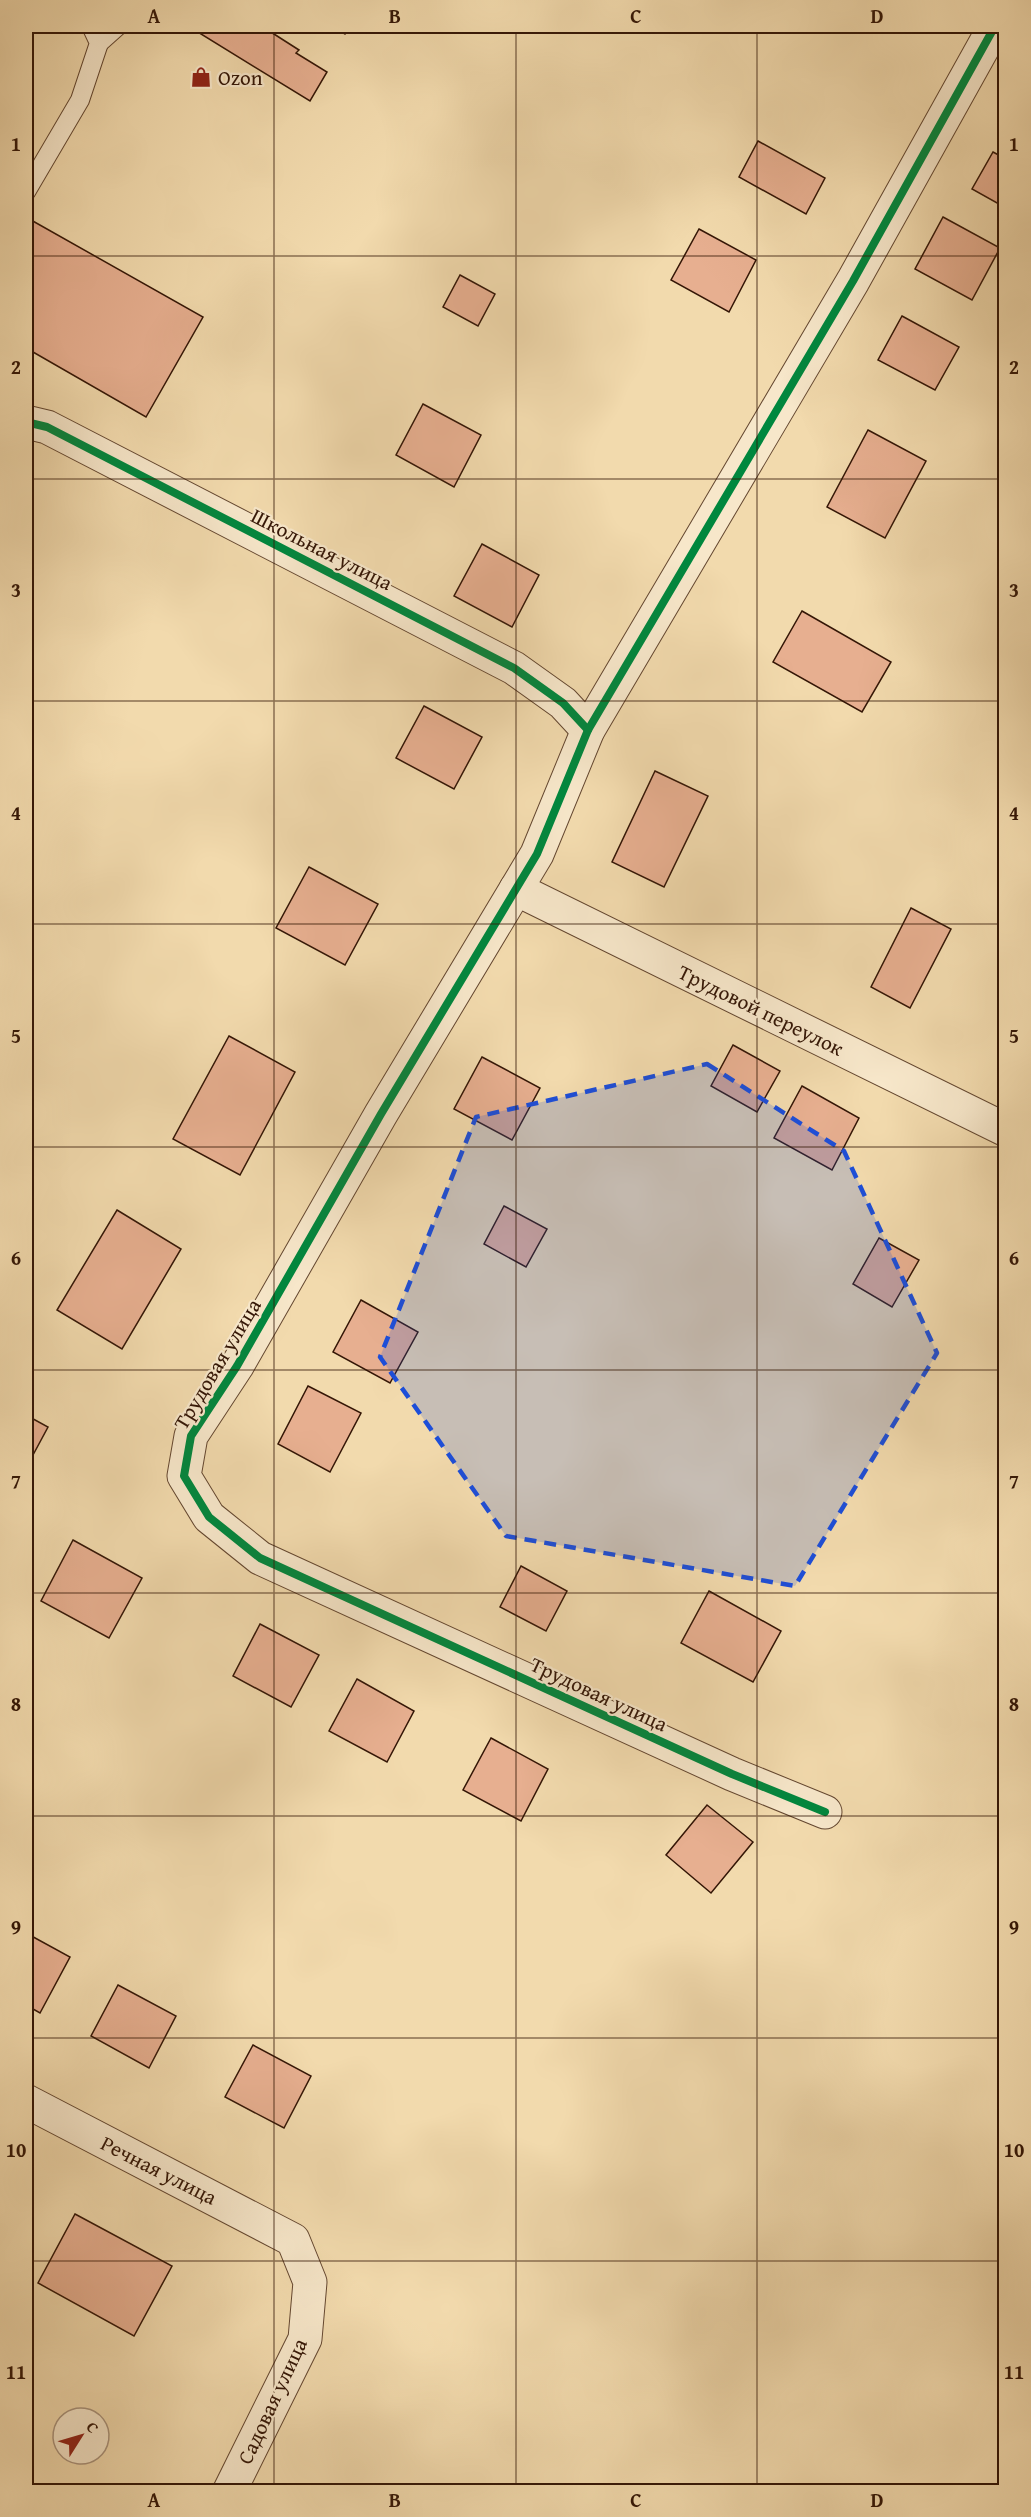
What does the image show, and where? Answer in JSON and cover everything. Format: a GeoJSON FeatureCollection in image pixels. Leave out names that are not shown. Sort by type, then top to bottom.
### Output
{"type":"FeatureCollection","features":[{"type":"Feature","properties":{"kind":"street","name":"Трудовая улица"},"geometry":{"type":"LineString","coordinates":[[825,1812],[732,1774],[260,1558],[209,1517],[184,1476],[191,1436],[237,1366],[381,1114],[537,854],[588,730],[853,281],[995,26]]}},
{"type":"Feature","properties":{"kind":"street","name":"Школьная улица"},"geometry":{"type":"LineString","coordinates":[[26,422],[47,427],[514,668],[563,703],[588,730]]}},
{"type":"Feature","properties":{"kind":"street","name":"Трудовой переулок"},"geometry":{"type":"LineString","coordinates":[[516,890],[1005,1130]]}},
{"type":"Feature","properties":{"kind":"street","name":"Речная улица"},"geometry":{"type":"LineString","coordinates":[[26,2101],[292,2240]]}},
{"type":"Feature","properties":{"kind":"street","name":"Садовая улица"},"geometry":{"type":"LineString","coordinates":[[229,2492],[305,2339],[310,2282],[292,2240]]}},
{"type":"Feature","properties":{"kind":"lane"},"geometry":{"type":"LineString","coordinates":[[91,26],[99,42]]}},
{"type":"Feature","properties":{"kind":"lane"},"geometry":{"type":"LineString","coordinates":[[26,192],[80,100],[99,42],[118,26]]}},
{"type":"Feature","properties":{"kind":"highlighted area"},"geometry":{"type":"Polygon","coordinates":[[[707,1064],[844,1151],[937,1353],[795,1586],[506,1536],[380,1357],[476,1117],[707,1064]]]}},
{"type":"Feature","properties":{"kind":"building"},"geometry":{"type":"Polygon","coordinates":[[[188,26],[264,26],[299,50],[296,53],[327,72],[310,101],[188,26]]]}},
{"type":"Feature","properties":{"kind":"building"},"geometry":{"type":"Polygon","coordinates":[[[331,26],[350,26],[345,34],[331,26]]]}},
{"type":"Feature","properties":{"kind":"building"},"geometry":{"type":"Polygon","coordinates":[[[758,141],[825,178],[806,214],[739,177],[758,141]]]}},
{"type":"Feature","properties":{"kind":"building"},"geometry":{"type":"Polygon","coordinates":[[[993,152],[1006,159],[1006,208],[972,189],[993,152]]]}},
{"type":"Feature","properties":{"kind":"building"},"geometry":{"type":"Polygon","coordinates":[[[943,217],[1000,248],[972,300],[915,269],[943,217]]]}},
{"type":"Feature","properties":{"kind":"building"},"geometry":{"type":"Polygon","coordinates":[[[31,220],[203,317],[146,417],[26,348],[26,231],[31,220]]]}},
{"type":"Feature","properties":{"kind":"building"},"geometry":{"type":"Polygon","coordinates":[[[699,229],[756,260],[729,312],[671,280],[699,229]]]}},
{"type":"Feature","properties":{"kind":"building"},"geometry":{"type":"Polygon","coordinates":[[[460,275],[495,294],[478,326],[443,307],[460,275]]]}},
{"type":"Feature","properties":{"kind":"building"},"geometry":{"type":"Polygon","coordinates":[[[902,316],[959,347],[935,390],[878,360],[902,316]]]}},
{"type":"Feature","properties":{"kind":"building"},"geometry":{"type":"Polygon","coordinates":[[[423,404],[481,435],[454,487],[396,455],[423,404]]]}},
{"type":"Feature","properties":{"kind":"building"},"geometry":{"type":"Polygon","coordinates":[[[868,430],[926,461],[885,538],[827,507],[868,430]]]}},
{"type":"Feature","properties":{"kind":"building"},"geometry":{"type":"Polygon","coordinates":[[[482,544],[539,575],[512,627],[454,596],[482,544]]]}},
{"type":"Feature","properties":{"kind":"building"},"geometry":{"type":"Polygon","coordinates":[[[802,611],[891,662],[862,712],[773,662],[802,611]]]}},
{"type":"Feature","properties":{"kind":"building"},"geometry":{"type":"Polygon","coordinates":[[[424,706],[482,737],[454,789],[396,758],[424,706]]]}},
{"type":"Feature","properties":{"kind":"building"},"geometry":{"type":"Polygon","coordinates":[[[655,771],[708,796],[664,887],[612,862],[655,771]]]}},
{"type":"Feature","properties":{"kind":"building"},"geometry":{"type":"Polygon","coordinates":[[[309,867],[378,904],[345,965],[276,928],[309,867]]]}},
{"type":"Feature","properties":{"kind":"building"},"geometry":{"type":"Polygon","coordinates":[[[911,908],[951,929],[910,1008],[871,987],[911,908]]]}},
{"type":"Feature","properties":{"kind":"building"},"geometry":{"type":"Polygon","coordinates":[[[229,1036],[295,1072],[240,1175],[173,1139],[229,1036]]]}},
{"type":"Feature","properties":{"kind":"building"},"geometry":{"type":"Polygon","coordinates":[[[733,1045],[780,1071],[757,1112],[711,1086],[733,1045]]]}},
{"type":"Feature","properties":{"kind":"building"},"geometry":{"type":"Polygon","coordinates":[[[482,1057],[540,1088],[512,1140],[454,1109],[482,1057]]]}},
{"type":"Feature","properties":{"kind":"building"},"geometry":{"type":"Polygon","coordinates":[[[802,1086],[859,1118],[832,1170],[774,1138],[802,1086]]]}},
{"type":"Feature","properties":{"kind":"building"},"geometry":{"type":"Polygon","coordinates":[[[504,1206],[547,1229],[526,1267],[484,1244],[504,1206]]]}},
{"type":"Feature","properties":{"kind":"building"},"geometry":{"type":"Polygon","coordinates":[[[117,1210],[181,1249],[122,1349],[57,1310],[117,1210]]]}},
{"type":"Feature","properties":{"kind":"building"},"geometry":{"type":"Polygon","coordinates":[[[879,1238],[919,1260],[892,1307],[853,1284],[879,1238]]]}},
{"type":"Feature","properties":{"kind":"building"},"geometry":{"type":"Polygon","coordinates":[[[361,1300],[418,1332],[390,1383],[333,1352],[361,1300]]]}},
{"type":"Feature","properties":{"kind":"building"},"geometry":{"type":"Polygon","coordinates":[[[308,1386],[361,1413],[330,1472],[278,1444],[308,1386]]]}},
{"type":"Feature","properties":{"kind":"building"},"geometry":{"type":"Polygon","coordinates":[[[26,1415],[48,1427],[26,1468],[26,1415]]]}},
{"type":"Feature","properties":{"kind":"building"},"geometry":{"type":"Polygon","coordinates":[[[73,1540],[142,1578],[109,1638],[41,1601],[73,1540]]]}},
{"type":"Feature","properties":{"kind":"building"},"geometry":{"type":"Polygon","coordinates":[[[521,1566],[567,1591],[546,1631],[500,1607],[521,1566]]]}},
{"type":"Feature","properties":{"kind":"building"},"geometry":{"type":"Polygon","coordinates":[[[709,1591],[781,1631],[753,1682],[681,1643],[709,1591]]]}},
{"type":"Feature","properties":{"kind":"building"},"geometry":{"type":"Polygon","coordinates":[[[260,1624],[319,1655],[291,1707],[233,1676],[260,1624]]]}},
{"type":"Feature","properties":{"kind":"building"},"geometry":{"type":"Polygon","coordinates":[[[357,1679],[414,1711],[387,1762],[329,1731],[357,1679]]]}},
{"type":"Feature","properties":{"kind":"building"},"geometry":{"type":"Polygon","coordinates":[[[491,1738],[548,1769],[521,1821],[463,1790],[491,1738]]]}},
{"type":"Feature","properties":{"kind":"building"},"geometry":{"type":"Polygon","coordinates":[[[707,1805],[753,1842],[711,1893],[666,1855],[707,1805]]]}},
{"type":"Feature","properties":{"kind":"building"},"geometry":{"type":"Polygon","coordinates":[[[26,1933],[70,1957],[40,2013],[26,2005],[26,1933]]]}},
{"type":"Feature","properties":{"kind":"building"},"geometry":{"type":"Polygon","coordinates":[[[118,1985],[176,2016],[149,2068],[91,2036],[118,1985]]]}},
{"type":"Feature","properties":{"kind":"building"},"geometry":{"type":"Polygon","coordinates":[[[253,2045],[311,2076],[284,2128],[225,2097],[253,2045]]]}},
{"type":"Feature","properties":{"kind":"building"},"geometry":{"type":"Polygon","coordinates":[[[75,2214],[172,2266],[134,2336],[38,2283],[75,2214]]]}},
{"type":"Feature","properties":{"kind":"cycle path"},"geometry":{"type":"LineString","coordinates":[[825,1812],[732,1774],[260,1558],[209,1517],[184,1476],[191,1436],[237,1366],[381,1114],[537,854],[588,730],[853,281],[995,26]]}},
{"type":"Feature","properties":{"kind":"cycle path"},"geometry":{"type":"LineString","coordinates":[[26,422],[47,427],[514,668],[563,703],[588,730]]}},
{"type":"Feature","properties":{"kind":"place","name":"Ozon"},"geometry":{"type":"Point","coordinates":[201,77]}}]}
